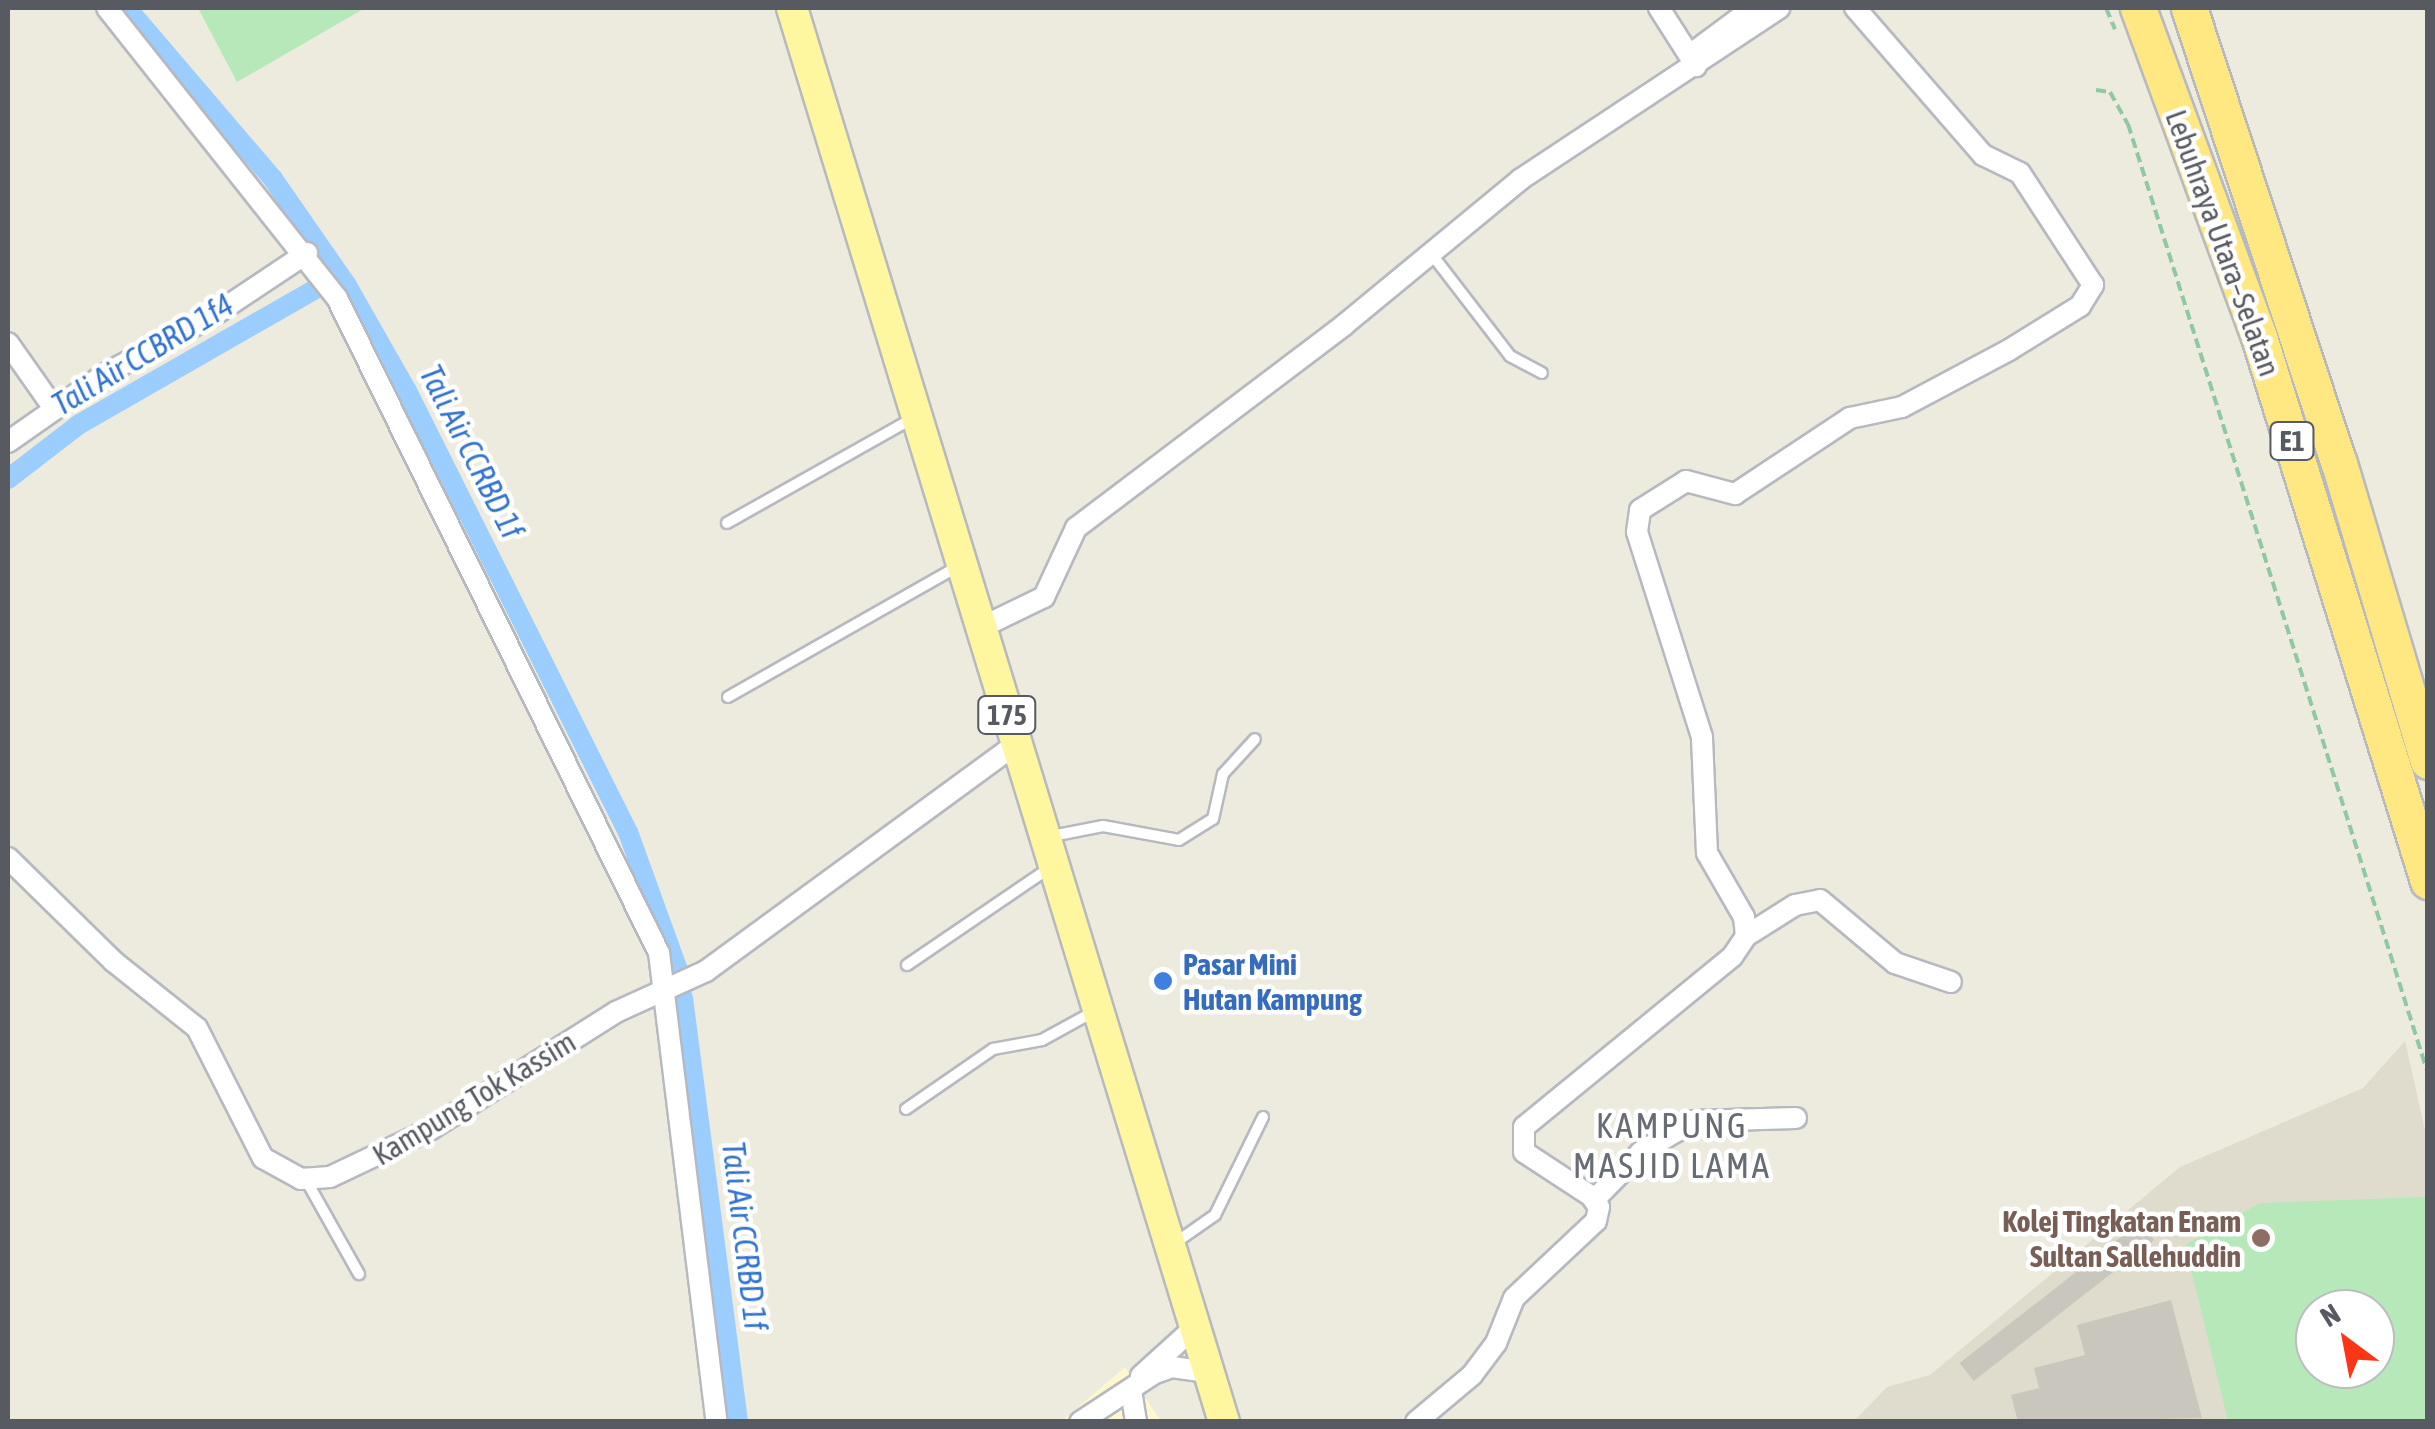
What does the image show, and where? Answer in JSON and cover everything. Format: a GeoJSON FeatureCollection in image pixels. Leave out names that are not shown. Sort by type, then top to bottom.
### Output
{"type":"FeatureCollection","features":[{"type":"Feature","properties":{"kind":"highway","name":"Lebuhraya Utara–Selatan"},"geometry":{"type":"LineString","coordinates":[[2138,8],[2259,337],[2428,881]]}},
{"type":"Feature","properties":{"kind":"highway","name":"Lebuhraya Utara–Selatan"},"geometry":{"type":"LineString","coordinates":[[2189,8],[2339,463],[2428,761]]}},
{"type":"Feature","properties":{"kind":"main road","name":"175"},"geometry":{"type":"LineString","coordinates":[[792,8],[1224,1422]]}},
{"type":"Feature","properties":{"kind":"street"},"geometry":{"type":"LineString","coordinates":[[107,8],[308,253],[371,361],[659,953],[717,1422]]}},
{"type":"Feature","properties":{"kind":"street"},"geometry":{"type":"LineString","coordinates":[[1659,8],[1694,61]]}},
{"type":"Feature","properties":{"kind":"street"},"geometry":{"type":"LineString","coordinates":[[1694,61],[1753,8]]}},
{"type":"Feature","properties":{"kind":"street"},"geometry":{"type":"LineString","coordinates":[[980,628],[1044,597],[1076,528],[1308,353],[1429,252],[1569,144],[1779,8]]}},
{"type":"Feature","properties":{"kind":"street"},"geometry":{"type":"LineString","coordinates":[[1746,936],[1744,917],[1710,864],[1702,737],[1636,518],[1650,501],[1686,482],[1735,494],[1850,418],[1902,407],[2009,350],[2080,306],[2093,285],[2020,173],[1983,156],[1854,8]]}},
{"type":"Feature","properties":{"kind":"street"},"geometry":{"type":"LineString","coordinates":[[8,442],[53,407],[308,253]]}},
{"type":"Feature","properties":{"kind":"street"},"geometry":{"type":"LineString","coordinates":[[8,343],[53,407]]}},
{"type":"Feature","properties":{"kind":"street","name":"Kampung Tok Kassim"},"geometry":{"type":"LineString","coordinates":[[306,1180],[330,1178],[393,1150],[616,1012],[726,958],[1016,744]]}},
{"type":"Feature","properties":{"kind":"street"},"geometry":{"type":"LineString","coordinates":[[8,858],[114,962],[197,1028],[263,1158],[306,1180]]}},
{"type":"Feature","properties":{"kind":"street"},"geometry":{"type":"LineString","coordinates":[[1416,1422],[1490,1354],[1523,1288],[1590,1231],[1599,1213],[1594,1200],[1524,1152],[1524,1127],[1732,957],[1746,936],[1795,905],[1820,900],[1895,963],[1951,982]]}},
{"type":"Feature","properties":{"kind":"street"},"geometry":{"type":"LineString","coordinates":[[1594,1200],[1641,1152],[1694,1121],[1796,1118]]}},
{"type":"Feature","properties":{"kind":"street"},"geometry":{"type":"LineString","coordinates":[[1136,1422],[1130,1390],[1151,1362],[1194,1328]]}},
{"type":"Feature","properties":{"kind":"street"},"geometry":{"type":"LineString","coordinates":[[1080,1422],[1172,1367],[1206,1372]]}},
{"type":"Feature","properties":{"kind":"lane"},"geometry":{"type":"LineString","coordinates":[[1429,252],[1510,356],[1542,373]]}},
{"type":"Feature","properties":{"kind":"lane"},"geometry":{"type":"LineString","coordinates":[[727,522],[916,416]]}},
{"type":"Feature","properties":{"kind":"lane"},"geometry":{"type":"LineString","coordinates":[[728,697],[960,565]]}},
{"type":"Feature","properties":{"kind":"lane"},"geometry":{"type":"LineString","coordinates":[[907,965],[1050,851],[1103,826],[1179,840],[1213,818],[1223,774],[1255,738]]}},
{"type":"Feature","properties":{"kind":"lane"},"geometry":{"type":"LineString","coordinates":[[906,1109],[993,1049],[1042,1040],[1098,1009]]}},
{"type":"Feature","properties":{"kind":"lane"},"geometry":{"type":"LineString","coordinates":[[1170,1246],[1215,1215],[1263,1118]]}},
{"type":"Feature","properties":{"kind":"lane"},"geometry":{"type":"LineString","coordinates":[[306,1180],[358,1274]]}},
{"type":"Feature","properties":{"kind":"path"},"geometry":{"type":"LineString","coordinates":[[2096,90],[2110,92],[2128,124],[2428,1074]]}},
{"type":"Feature","properties":{"kind":"shaded area","name":"Kolej Tingkatan Enam Sultan Sallehuddin"},"geometry":{"type":"Polygon","coordinates":[[[2405,1041],[2427,1139],[2427,1421],[1853,1422],[1887,1387],[1930,1375],[2180,1167],[2363,1088],[2405,1041]]]}},
{"type":"Feature","properties":{"kind":"shaded area"},"geometry":{"type":"Polygon","coordinates":[[[1125,1367],[1161,1421],[1061,1422],[1125,1367]]]}},
{"type":"Feature","properties":{"kind":"green space"},"geometry":{"type":"Polygon","coordinates":[[[198,8],[365,8],[237,82],[198,8]]]}},
{"type":"Feature","properties":{"kind":"green space"},"geometry":{"type":"Polygon","coordinates":[[[2427,1197],[2427,1421],[2228,1421],[2185,1245],[2260,1203],[2427,1197]]]}},
{"type":"Feature","properties":{"kind":"building"},"geometry":{"type":"Polygon","coordinates":[[[2140,1222],[2154,1240],[1974,1381],[1960,1363],[2140,1222]]]}},
{"type":"Feature","properties":{"kind":"building"},"geometry":{"type":"Polygon","coordinates":[[[2171,1300],[2202,1418],[2018,1422],[2011,1395],[2039,1388],[2034,1368],[2085,1355],[2077,1325],[2171,1300]]]}},
{"type":"Feature","properties":{"kind":"waterway","name":"Tali Air CCRBD 1f"},"geometry":{"type":"LineString","coordinates":[[127,8],[273,179],[346,284],[406,389],[628,832],[679,973]]}},
{"type":"Feature","properties":{"kind":"waterway","name":"Tali Air CCBRD 1f4"},"geometry":{"type":"LineString","coordinates":[[8,479],[78,425],[315,289]]}},
{"type":"Feature","properties":{"kind":"waterway","name":"Tali Air CCRBD 1f"},"geometry":{"type":"LineString","coordinates":[[683,998],[738,1422]]}},
{"type":"Feature","properties":{"kind":"place","name":"Pasar Mini Hutan Kampung"},"geometry":{"type":"Point","coordinates":[1163,981]}},
{"type":"Feature","properties":{"kind":"place","name":"Kolej Tingkatan Enam Sultan Sallehuddin"},"geometry":{"type":"Point","coordinates":[2261,1238]}},
{"type":"Feature","properties":{"kind":"district","name":"KAMPUNG MASJID LAMA"},"geometry":{"type":"Point","coordinates":[1672,1145]}}]}
